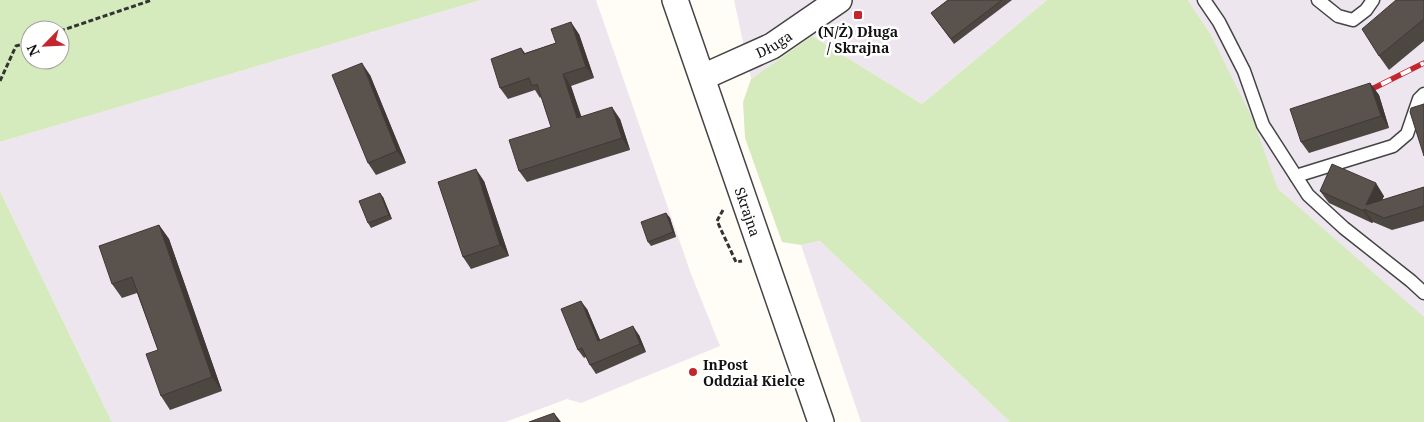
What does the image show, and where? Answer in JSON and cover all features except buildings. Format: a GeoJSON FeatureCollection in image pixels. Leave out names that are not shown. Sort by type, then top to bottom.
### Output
{"type":"FeatureCollection","features":[{"type":"Feature","properties":{"kind":"street","name":"Skrajna"},"geometry":{"type":"LineString","coordinates":[[675,0],[821,422]]}},
{"type":"Feature","properties":{"kind":"street","name":"Długa"},"geometry":{"type":"LineString","coordinates":[[703,77],[756,55],[772,46],[839,0]]}},
{"type":"Feature","properties":{"kind":"lane"},"geometry":{"type":"LineString","coordinates":[[1204,0],[1220,22],[1244,71],[1263,125],[1308,195],[1424,293]]}},
{"type":"Feature","properties":{"kind":"lane"},"geometry":{"type":"LineString","coordinates":[[1318,0],[1338,16],[1353,20],[1366,10],[1373,0]]}},
{"type":"Feature","properties":{"kind":"lane"},"geometry":{"type":"LineString","coordinates":[[1296,176],[1393,146],[1407,134],[1419,99],[1424,94]]}},
{"type":"Feature","properties":{"kind":"path"},"geometry":{"type":"LineString","coordinates":[[70,29],[152,0]]}},
{"type":"Feature","properties":{"kind":"path"},"geometry":{"type":"LineString","coordinates":[[0,81],[16,46],[20,45]]}},
{"type":"Feature","properties":{"kind":"shaded area"},"geometry":{"type":"Polygon","coordinates":[[[481,0],[596,0],[691,274],[720,346],[581,403],[567,399],[505,422],[112,422],[0,191],[0,142],[481,0]]]}},
{"type":"Feature","properties":{"kind":"shaded area"},"geometry":{"type":"Polygon","coordinates":[[[734,0],[1047,0],[922,104],[812,36],[751,79],[734,0]]]}},
{"type":"Feature","properties":{"kind":"shaded area"},"geometry":{"type":"Polygon","coordinates":[[[1188,0],[1424,0],[1424,320],[1279,192],[1211,35],[1188,0]]]}},
{"type":"Feature","properties":{"kind":"shaded area"},"geometry":{"type":"Polygon","coordinates":[[[820,241],[1010,422],[861,422],[801,245],[820,241]]]}},
{"type":"Feature","properties":{"kind":"green space"},"geometry":{"type":"Polygon","coordinates":[[[0,0],[481,0],[0,142],[0,0]]]}},
{"type":"Feature","properties":{"kind":"green space"},"geometry":{"type":"Polygon","coordinates":[[[1047,0],[1188,0],[1211,35],[1253,120],[1278,189],[1424,317],[1424,422],[1010,422],[820,241],[801,245],[782,242],[745,138],[743,102],[751,79],[812,36],[922,104],[1047,0]]]}},
{"type":"Feature","properties":{"kind":"green space"},"geometry":{"type":"Polygon","coordinates":[[[0,191],[112,422],[0,422],[0,191]]]}},
{"type":"Feature","properties":{"kind":"railway"},"geometry":{"type":"LineString","coordinates":[[1361,93],[1424,63]]}},
{"type":"Feature","properties":{"kind":"place","name":"(N/Ż) Długa / Skrajna"},"geometry":{"type":"Point","coordinates":[858,15]}},
{"type":"Feature","properties":{"kind":"place","name":"InPost Oddział Kielce"},"geometry":{"type":"Point","coordinates":[693,372]}}]}
